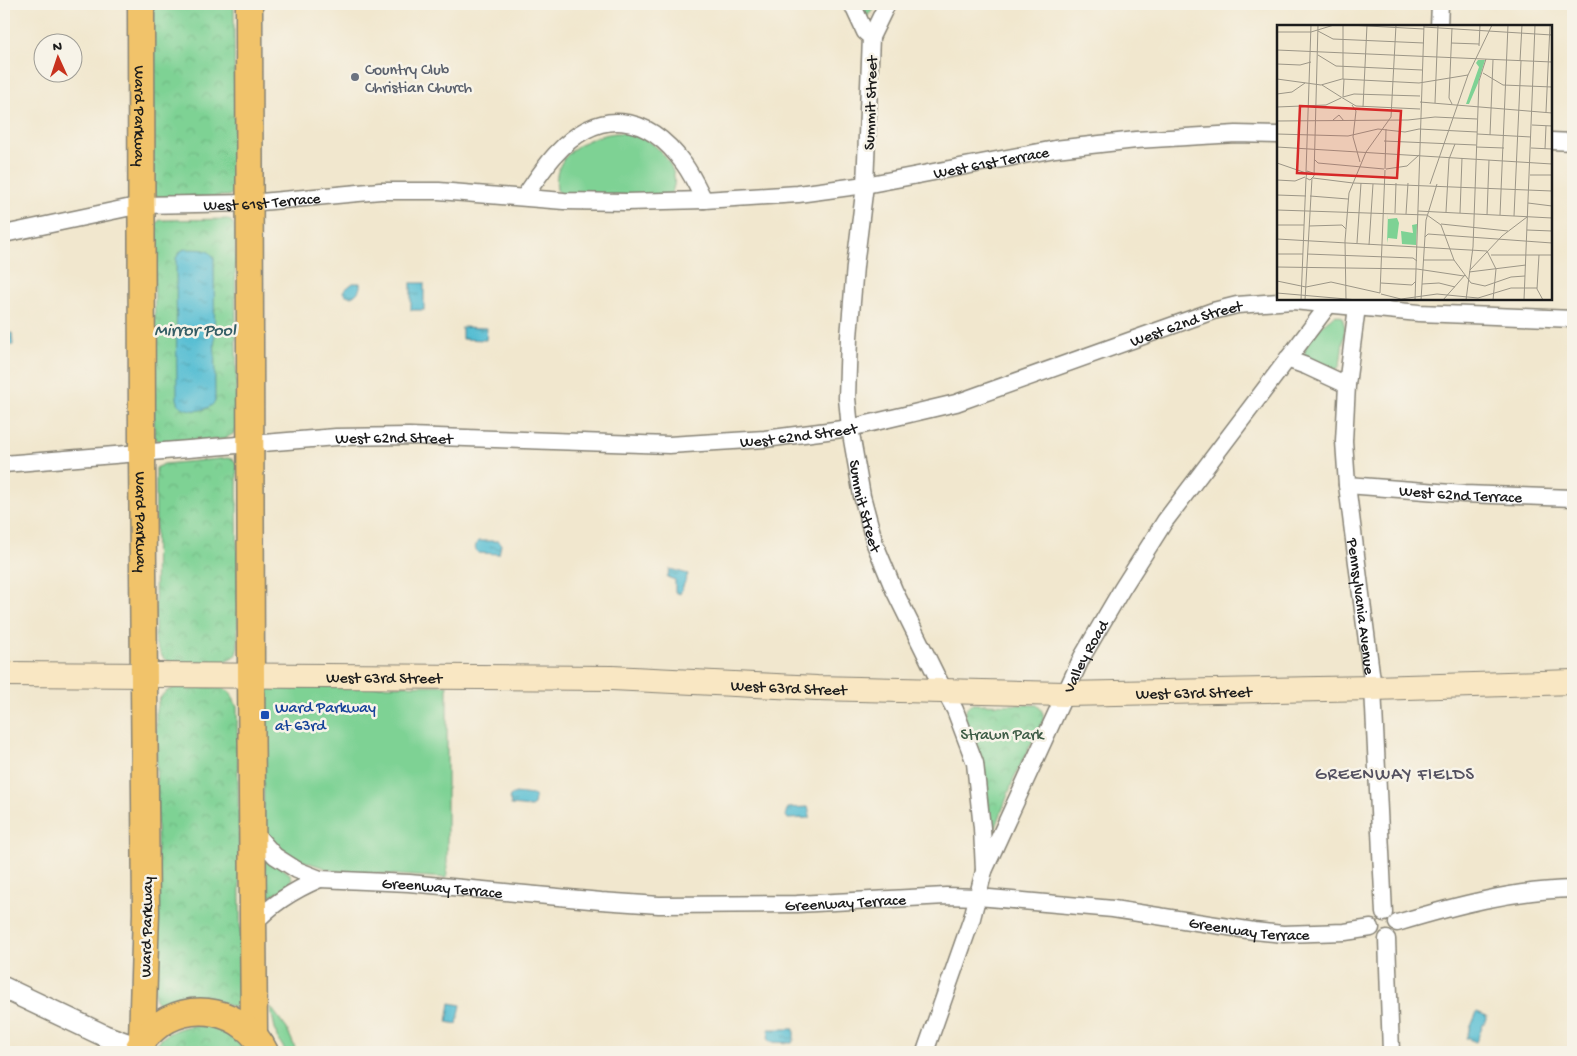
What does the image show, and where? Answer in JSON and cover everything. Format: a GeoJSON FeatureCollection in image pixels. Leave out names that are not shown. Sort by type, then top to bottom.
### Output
{"type":"FeatureCollection","features":[{"type":"Feature","properties":{"kind":"main road","name":"Ward Parkway"},"geometry":{"type":"LineString","coordinates":[[139,1046],[146,913],[140,4]]}},
{"type":"Feature","properties":{"kind":"main road"},"geometry":{"type":"LineString","coordinates":[[249,4],[252,830],[259,1044]]}},
{"type":"Feature","properties":{"kind":"main road","name":"West 63rd Street"},"geometry":{"type":"LineString","coordinates":[[4,674],[612,678],[817,688],[1065,694],[1573,682]]}},
{"type":"Feature","properties":{"kind":"main road"},"geometry":{"type":"LineString","coordinates":[[139,1046],[160,1023],[179,1014],[199,1010],[220,1013],[238,1022],[259,1044]]}},
{"type":"Feature","properties":{"kind":"street","name":"Summit Street"},"geometry":{"type":"LineString","coordinates":[[852,4],[865,32],[871,37],[865,185],[849,337],[847,388],[850,428],[862,496],[875,544],[894,590],[946,692],[975,762],[984,872]]}},
{"type":"Feature","properties":{"kind":"street"},"geometry":{"type":"LineString","coordinates":[[871,37],[887,4]]}},
{"type":"Feature","properties":{"kind":"street"},"geometry":{"type":"LineString","coordinates":[[1439,25],[1440,4]]}},
{"type":"Feature","properties":{"kind":"street"},"geometry":{"type":"LineString","coordinates":[[524,197],[556,154],[574,137],[593,125],[615,121],[637,124],[656,134],[684,164],[704,200]]}},
{"type":"Feature","properties":{"kind":"street","name":"West 61st Terrace"},"geometry":{"type":"LineString","coordinates":[[4,234],[141,205],[250,203],[380,191],[439,191],[564,201],[626,202],[704,200],[798,194],[865,185],[1055,149],[1136,140],[1218,135],[1277,135]]}},
{"type":"Feature","properties":{"kind":"street"},"geometry":{"type":"LineString","coordinates":[[1552,141],[1573,142]]}},
{"type":"Feature","properties":{"kind":"street","name":"West 62nd Street"},"geometry":{"type":"LineString","coordinates":[[4,464],[336,437],[409,436],[668,445],[765,439],[850,428],[956,402],[1213,311],[1237,305],[1264,302],[1358,303],[1437,314],[1573,319]]}},
{"type":"Feature","properties":{"kind":"street","name":"Valley Road"},"geometry":{"type":"LineString","coordinates":[[925,1052],[972,918],[984,872],[1082,657],[1165,521],[1331,302]]}},
{"type":"Feature","properties":{"kind":"street","name":"Pennsylvania Avenue"},"geometry":{"type":"LineString","coordinates":[[1358,303],[1347,385],[1344,441],[1347,485],[1373,688],[1384,913]]}},
{"type":"Feature","properties":{"kind":"street"},"geometry":{"type":"LineString","coordinates":[[1287,359],[1347,385]]}},
{"type":"Feature","properties":{"kind":"street","name":"West 62nd Terrace"},"geometry":{"type":"LineString","coordinates":[[1347,485],[1464,494],[1573,498]]}},
{"type":"Feature","properties":{"kind":"street","name":"Greenway Terrace"},"geometry":{"type":"LineString","coordinates":[[252,830],[275,856],[297,870],[320,879],[409,883],[659,905],[758,905],[946,896],[978,897],[1113,909],[1283,934],[1316,934],[1371,928]]}},
{"type":"Feature","properties":{"kind":"street","name":"Greenway Terrace"},"geometry":{"type":"LineString","coordinates":[[254,924],[266,910],[282,898],[320,879]]}},
{"type":"Feature","properties":{"kind":"street"},"geometry":{"type":"LineString","coordinates":[[1397,923],[1483,900],[1534,891],[1573,890]]}},
{"type":"Feature","properties":{"kind":"street"},"geometry":{"type":"LineString","coordinates":[[1384,913],[1392,916],[1397,923],[1397,932],[1387,940],[1375,936],[1371,928],[1373,920],[1379,914],[1384,913]]}},
{"type":"Feature","properties":{"kind":"street"},"geometry":{"type":"LineString","coordinates":[[1387,940],[1391,1052]]}},
{"type":"Feature","properties":{"kind":"street"},"geometry":{"type":"LineString","coordinates":[[4,988],[105,1036],[139,1046]]}},
{"type":"Feature","properties":{"kind":"green space"},"geometry":{"type":"Polygon","coordinates":[[[152,4],[234,4],[235,188],[229,196],[160,198],[155,195],[153,189],[152,4]]]}},
{"type":"Feature","properties":{"kind":"green space"},"geometry":{"type":"Polygon","coordinates":[[[859,4],[877,4],[866,18],[859,4]]]}},
{"type":"Feature","properties":{"kind":"green space"},"geometry":{"type":"Polygon","coordinates":[[[616,133],[640,136],[661,152],[672,168],[674,176],[674,185],[671,193],[664,195],[561,194],[557,190],[557,178],[559,167],[565,157],[593,138],[616,133]]]}},
{"type":"Feature","properties":{"kind":"green space"},"geometry":{"type":"Polygon","coordinates":[[[228,219],[233,223],[235,229],[237,428],[235,433],[224,439],[161,443],[156,439],[154,433],[155,224],[160,220],[228,219]]]}},
{"type":"Feature","properties":{"kind":"green space"},"geometry":{"type":"Polygon","coordinates":[[[1337,315],[1342,317],[1345,327],[1340,365],[1333,370],[1305,358],[1304,353],[1306,346],[1320,327],[1337,315]]]}},
{"type":"Feature","properties":{"kind":"green space"},"geometry":{"type":"Polygon","coordinates":[[[228,458],[234,460],[237,465],[238,647],[236,655],[224,662],[170,662],[163,658],[155,643],[156,468],[164,464],[228,458]]]}},
{"type":"Feature","properties":{"kind":"green space"},"geometry":{"type":"Polygon","coordinates":[[[447,685],[447,878],[334,871],[291,857],[273,841],[264,830],[262,697],[265,690],[273,687],[447,685]]]}},
{"type":"Feature","properties":{"kind":"green space"},"geometry":{"type":"Polygon","coordinates":[[[177,687],[222,687],[231,693],[237,707],[243,1004],[240,1007],[206,999],[159,1004],[155,1000],[158,964],[156,710],[162,695],[177,687]]]}},
{"type":"Feature","properties":{"kind":"green space","name":"Strawn Park"},"geometry":{"type":"Polygon","coordinates":[[[972,704],[1037,705],[1043,714],[1043,721],[1014,778],[994,830],[990,830],[966,722],[965,713],[967,707],[972,704]]]}},
{"type":"Feature","properties":{"kind":"green space"},"geometry":{"type":"Polygon","coordinates":[[[269,858],[290,874],[292,879],[281,890],[267,896],[265,893],[264,859],[269,858]]]}},
{"type":"Feature","properties":{"kind":"green space"},"geometry":{"type":"Polygon","coordinates":[[[270,1006],[287,1029],[297,1052],[286,1052],[277,1037],[270,1006]]]}},
{"type":"Feature","properties":{"kind":"green space"},"geometry":{"type":"Polygon","coordinates":[[[203,1024],[217,1028],[233,1037],[246,1052],[151,1052],[161,1039],[173,1031],[203,1024]]]}},
{"type":"Feature","properties":{"kind":"water","name":"Mirror Pool"},"geometry":{"type":"Polygon","coordinates":[[[182,250],[206,251],[212,254],[214,258],[215,402],[207,408],[198,410],[183,408],[179,405],[177,399],[176,258],[182,250]]]}},
{"type":"Feature","properties":{"kind":"water"},"geometry":{"type":"Polygon","coordinates":[[[353,283],[360,283],[357,293],[351,297],[344,294],[343,291],[353,283]]]}},
{"type":"Feature","properties":{"kind":"water"},"geometry":{"type":"Polygon","coordinates":[[[411,283],[424,283],[424,310],[411,310],[411,283]]]}},
{"type":"Feature","properties":{"kind":"water"},"geometry":{"type":"Polygon","coordinates":[[[462,327],[487,328],[486,340],[462,339],[462,327]]]}},
{"type":"Feature","properties":{"kind":"water"},"geometry":{"type":"Polygon","coordinates":[[[12,333],[13,345],[4,346],[4,334],[12,333]]]}},
{"type":"Feature","properties":{"kind":"water"},"geometry":{"type":"Polygon","coordinates":[[[478,541],[499,541],[501,545],[499,554],[478,553],[475,547],[478,541]]]}},
{"type":"Feature","properties":{"kind":"water"},"geometry":{"type":"Polygon","coordinates":[[[670,569],[688,574],[680,594],[675,592],[675,580],[667,577],[670,569]]]}},
{"type":"Feature","properties":{"kind":"water"},"geometry":{"type":"Polygon","coordinates":[[[515,793],[533,795],[535,798],[534,805],[531,807],[511,805],[509,798],[515,793]]]}},
{"type":"Feature","properties":{"kind":"water"},"geometry":{"type":"Polygon","coordinates":[[[808,807],[809,818],[788,819],[786,816],[788,808],[808,807]]]}},
{"type":"Feature","properties":{"kind":"water"},"geometry":{"type":"Polygon","coordinates":[[[450,1003],[461,1005],[457,1024],[447,1022],[450,1003]]]}},
{"type":"Feature","properties":{"kind":"water"},"geometry":{"type":"Polygon","coordinates":[[[1477,1012],[1487,1016],[1476,1042],[1466,1038],[1477,1012]]]}},
{"type":"Feature","properties":{"kind":"water"},"geometry":{"type":"Polygon","coordinates":[[[769,1029],[794,1029],[794,1040],[792,1043],[770,1042],[768,1040],[769,1029]]]}},
{"type":"Feature","properties":{"kind":"water"},"geometry":{"type":"Polygon","coordinates":[[[195,1047],[206,1047],[218,1052],[181,1052],[195,1047]]]}},
{"type":"Feature","properties":{"kind":"place","name":"Country Club Christian Church"},"geometry":{"type":"Point","coordinates":[355,77]}},
{"type":"Feature","properties":{"kind":"place","name":"Ward Parkway at 63rd"},"geometry":{"type":"Point","coordinates":[265,715]}},
{"type":"Feature","properties":{"kind":"district","name":"GREENWAY FIELDS"},"geometry":{"type":"Point","coordinates":[1395,773]}}]}
